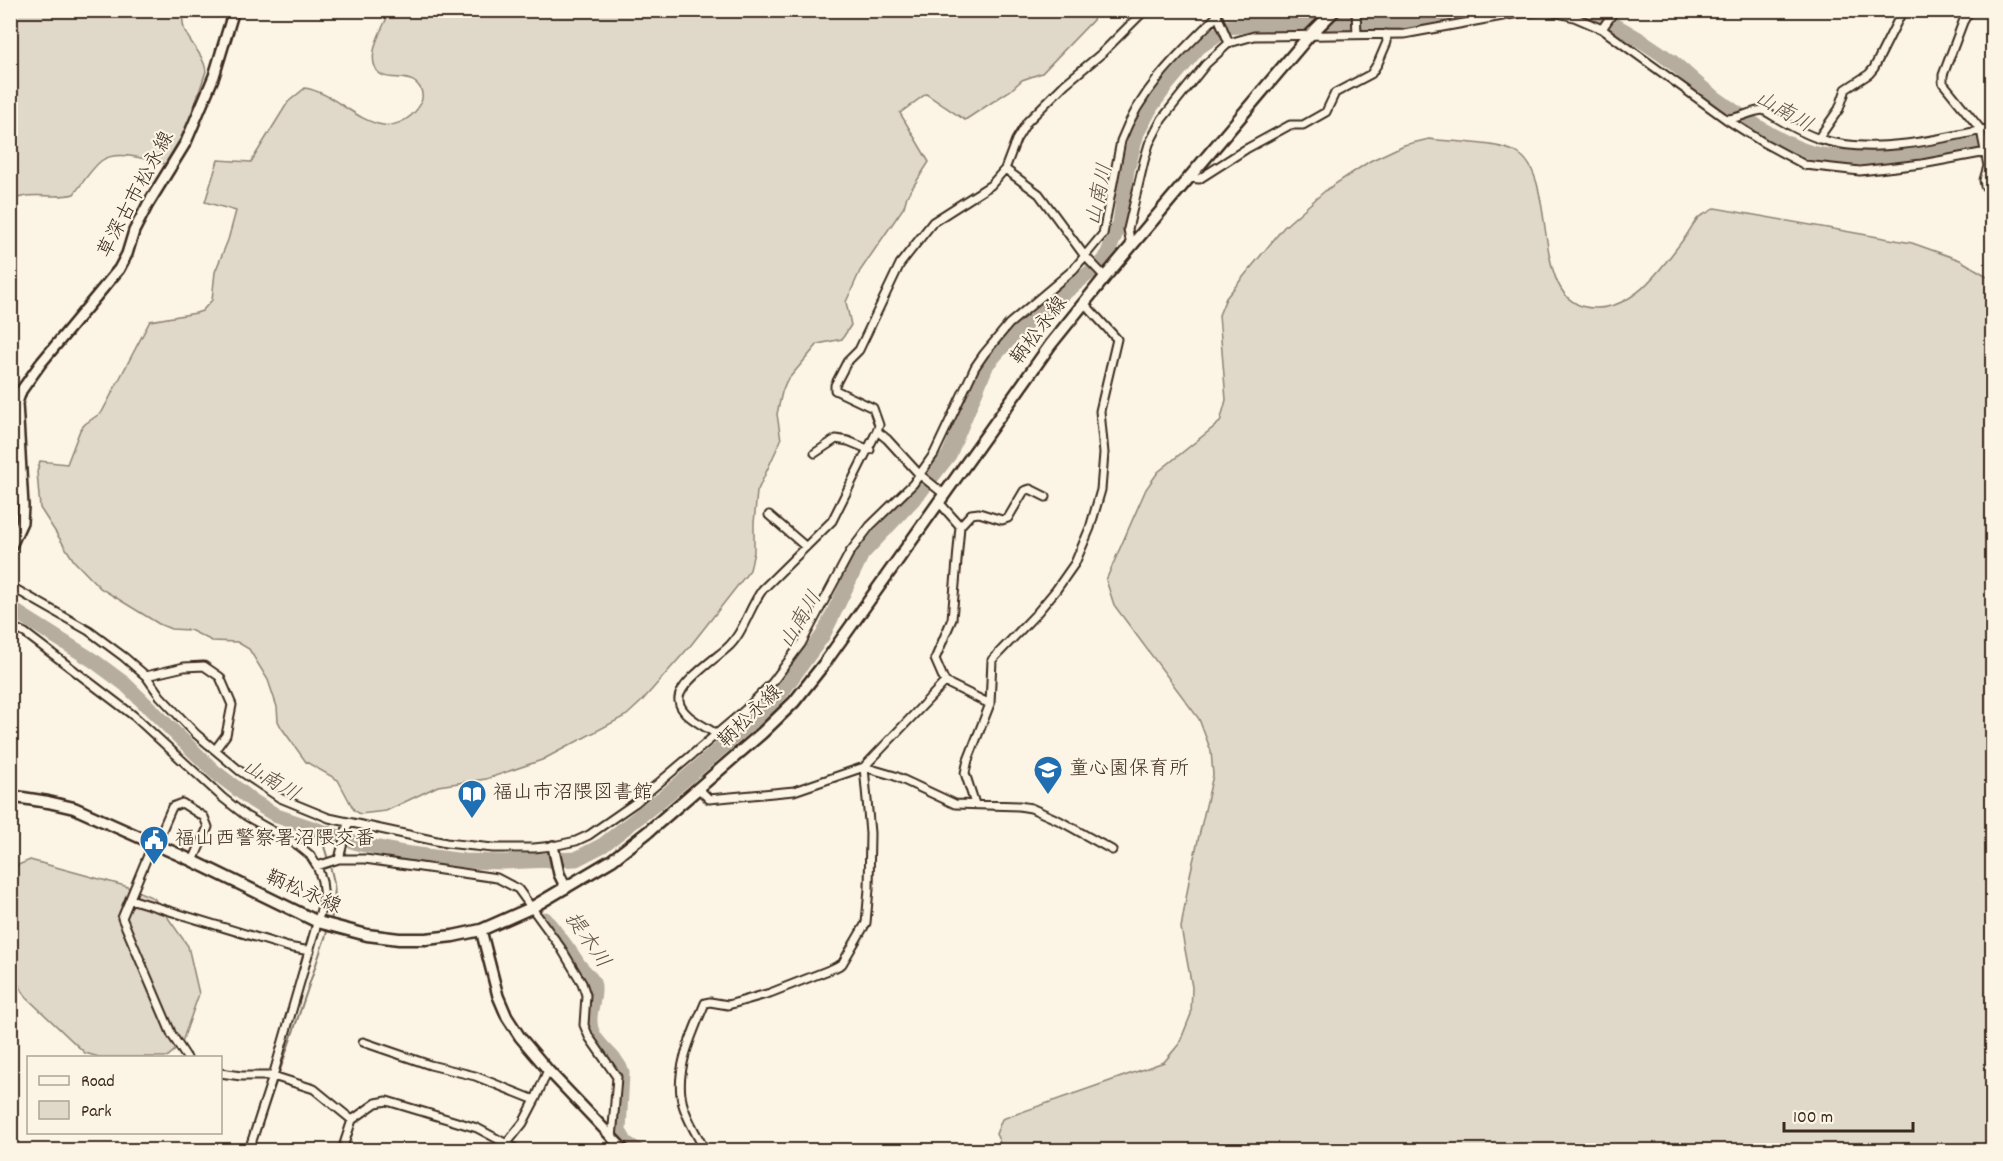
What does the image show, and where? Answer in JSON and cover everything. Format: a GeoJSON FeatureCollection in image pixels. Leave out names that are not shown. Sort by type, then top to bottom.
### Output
{"type":"FeatureCollection","features":[{"type":"Feature","properties":{"kind":"main road","name":"草深古市松永線"},"geometry":{"type":"LineString","coordinates":[[10,549],[22,522],[23,506],[14,404],[40,363],[123,261],[134,231],[148,204],[186,142],[214,76],[234,10]]}},
{"type":"Feature","properties":{"kind":"main road","name":"鞆松永線"},"geometry":{"type":"LineString","coordinates":[[10,796],[74,808],[193,861],[320,923],[367,935],[399,939],[426,939],[481,930],[531,908],[566,888],[612,860],[699,789],[794,702],[824,664],[939,494],[1103,275],[1131,246],[1310,35],[1335,11]]}},
{"type":"Feature","properties":{"kind":"main road"},"geometry":{"type":"LineString","coordinates":[[554,849],[559,874],[566,888]]}},
{"type":"Feature","properties":{"kind":"main road"},"geometry":{"type":"LineString","coordinates":[[481,930],[498,996],[507,1017],[548,1070],[624,1150]]}},
{"type":"Feature","properties":{"kind":"street"},"geometry":{"type":"LineString","coordinates":[[716,734],[685,713],[679,702],[679,694],[686,684],[732,644],[756,598],[832,521],[870,450],[879,425],[873,408],[835,390],[835,385],[847,362],[859,350],[900,264],[933,222],[991,185],[1005,169],[1027,123],[1065,84],[1101,54],[1145,10]]}},
{"type":"Feature","properties":{"kind":"street"},"geometry":{"type":"LineString","coordinates":[[1365,10],[1407,10]]}},
{"type":"Feature","properties":{"kind":"street"},"geometry":{"type":"LineString","coordinates":[[1818,139],[1839,109],[1846,89],[1869,74],[1874,68],[1903,10]]}},
{"type":"Feature","properties":{"kind":"street"},"geometry":{"type":"LineString","coordinates":[[1971,10],[1963,22],[1943,75],[1943,83],[1981,133],[1987,151],[1988,166],[1984,180],[1985,186],[1992,190]]}},
{"type":"Feature","properties":{"kind":"street"},"geometry":{"type":"LineString","coordinates":[[1131,246],[1128,229],[1149,144],[1162,119],[1179,95],[1227,41],[1254,36],[1404,34],[1520,12],[1550,11],[1603,28],[1764,144],[1805,165],[1860,171],[1922,164],[1987,151]]}},
{"type":"Feature","properties":{"kind":"street"},"geometry":{"type":"LineString","coordinates":[[1603,28],[1614,11]]}},
{"type":"Feature","properties":{"kind":"street"},"geometry":{"type":"LineString","coordinates":[[1356,12],[1356,33]]}},
{"type":"Feature","properties":{"kind":"street"},"geometry":{"type":"LineString","coordinates":[[10,586],[89,631],[146,676],[160,696],[214,750],[280,798],[347,826],[446,843],[493,848],[554,849],[589,836],[635,803],[745,710],[772,683],[801,644],[850,552],[870,526],[921,476],[943,438],[975,368],[984,354],[1009,324],[1086,257],[1103,234],[1121,141],[1137,107],[1164,69],[1217,16],[1227,41]]}},
{"type":"Feature","properties":{"kind":"street"},"geometry":{"type":"LineString","coordinates":[[1189,178],[1199,179],[1246,149],[1290,125],[1303,125],[1326,112],[1335,93],[1371,74],[1387,42],[1386,34]]}},
{"type":"Feature","properties":{"kind":"street"},"geometry":{"type":"LineString","coordinates":[[1729,119],[1754,110],[1763,110],[1818,139],[1839,144],[1908,143],[1981,133],[1992,128]]}},
{"type":"Feature","properties":{"kind":"street"},"geometry":{"type":"LineString","coordinates":[[1005,169],[1039,194],[1086,257],[1103,275]]}},
{"type":"Feature","properties":{"kind":"street"},"geometry":{"type":"LineString","coordinates":[[975,804],[965,773],[990,704],[992,660],[1036,615],[1075,563],[1090,528],[1101,490],[1104,453],[1100,411],[1118,339],[1084,303]]}},
{"type":"Feature","properties":{"kind":"street"},"geometry":{"type":"LineString","coordinates":[[877,432],[887,439],[939,494],[960,526]]}},
{"type":"Feature","properties":{"kind":"street"},"geometry":{"type":"LineString","coordinates":[[815,453],[836,439],[870,450]]}},
{"type":"Feature","properties":{"kind":"street"},"geometry":{"type":"LineString","coordinates":[[990,704],[945,682],[935,660],[952,619],[960,526],[971,514],[979,513],[1002,520],[1008,518],[1024,491],[1030,489],[1046,497]]}},
{"type":"Feature","properties":{"kind":"street"},"geometry":{"type":"LineString","coordinates":[[769,515],[806,547]]}},
{"type":"Feature","properties":{"kind":"street"},"geometry":{"type":"LineString","coordinates":[[10,626],[25,633],[134,716],[223,798],[246,816],[299,846],[321,864],[324,899],[320,923],[310,951],[276,1077],[249,1150]]}},
{"type":"Feature","properties":{"kind":"street"},"geometry":{"type":"LineString","coordinates":[[146,676],[204,666],[220,677],[232,705],[226,735],[214,750]]}},
{"type":"Feature","properties":{"kind":"street"},"geometry":{"type":"LineString","coordinates":[[699,789],[709,799],[794,791],[864,767],[945,682]]}},
{"type":"Feature","properties":{"kind":"street"},"geometry":{"type":"LineString","coordinates":[[864,767],[895,776],[955,804],[1031,808],[1060,821],[1112,850]]}},
{"type":"Feature","properties":{"kind":"street"},"geometry":{"type":"LineString","coordinates":[[705,1150],[683,1107],[680,1083],[682,1064],[705,1004],[711,1002],[728,1005],[770,993],[834,968],[842,963],[866,922],[870,833],[864,767]]}},
{"type":"Feature","properties":{"kind":"street"},"geometry":{"type":"LineString","coordinates":[[186,1056],[172,1035],[122,918],[153,843],[159,837],[172,807],[182,803],[204,817],[208,827],[193,861]]}},
{"type":"Feature","properties":{"kind":"street"},"geometry":{"type":"LineString","coordinates":[[338,858],[347,826]]}},
{"type":"Feature","properties":{"kind":"street"},"geometry":{"type":"LineString","coordinates":[[321,864],[338,858],[365,859],[497,878],[518,889],[561,948],[582,983],[586,995],[584,1025],[589,1037],[617,1077],[612,1139]]}},
{"type":"Feature","properties":{"kind":"street"},"geometry":{"type":"LineString","coordinates":[[130,899],[288,947],[310,951]]}},
{"type":"Feature","properties":{"kind":"street"},"geometry":{"type":"LineString","coordinates":[[363,1042],[430,1065],[475,1076],[535,1100]]}},
{"type":"Feature","properties":{"kind":"street"},"geometry":{"type":"LineString","coordinates":[[507,1143],[523,1123],[548,1070]]}},
{"type":"Feature","properties":{"kind":"street"},"geometry":{"type":"LineString","coordinates":[[222,1073],[276,1077],[314,1089],[352,1120]]}},
{"type":"Feature","properties":{"kind":"street"},"geometry":{"type":"LineString","coordinates":[[342,1150],[352,1120],[376,1102],[387,1101],[477,1128],[518,1150]]}},
{"type":"Feature","properties":{"kind":"green space"},"geometry":{"type":"Polygon","coordinates":[[[11,11],[182,11],[184,29],[203,60],[206,71],[188,126],[165,164],[133,156],[115,156],[101,161],[74,194],[27,196],[11,201],[11,11]]]}},
{"type":"Feature","properties":{"kind":"green space"},"geometry":{"type":"Polygon","coordinates":[[[390,11],[1097,11],[1093,20],[1042,73],[1022,80],[1011,90],[965,120],[926,94],[900,113],[929,162],[907,196],[904,207],[860,271],[846,302],[851,325],[842,339],[818,344],[786,382],[777,414],[781,440],[757,492],[754,552],[750,570],[691,645],[641,702],[627,715],[542,760],[486,779],[438,786],[386,811],[360,814],[354,810],[338,780],[306,762],[281,727],[268,680],[249,649],[237,642],[212,641],[190,630],[171,629],[159,624],[100,588],[74,561],[40,508],[37,472],[40,461],[67,464],[80,430],[102,412],[150,321],[202,311],[212,300],[215,272],[228,240],[236,211],[205,202],[218,160],[251,162],[288,102],[305,88],[325,95],[363,118],[383,125],[399,123],[408,118],[420,105],[421,90],[416,83],[382,75],[375,67],[373,60],[375,46],[390,11]]]}},
{"type":"Feature","properties":{"kind":"green space"},"geometry":{"type":"Polygon","coordinates":[[[1429,139],[1500,147],[1519,154],[1531,168],[1539,190],[1552,268],[1561,289],[1575,303],[1597,308],[1612,306],[1637,292],[1659,271],[1699,217],[1715,208],[1912,243],[1960,260],[1992,279],[1992,1150],[1003,1149],[996,1134],[1002,1119],[1164,1062],[1179,1044],[1191,1014],[1192,987],[1181,928],[1190,875],[1213,775],[1211,751],[1199,719],[1114,605],[1106,580],[1146,489],[1158,472],[1220,422],[1226,400],[1219,315],[1226,298],[1284,227],[1326,190],[1370,161],[1404,145],[1429,139]]]}},
{"type":"Feature","properties":{"kind":"green space"},"geometry":{"type":"Polygon","coordinates":[[[30,860],[125,886],[154,898],[188,946],[199,994],[181,1045],[168,1056],[96,1056],[85,1053],[27,998],[11,973],[11,868],[30,860]]]}},
{"type":"Feature","properties":{"kind":"waterway","name":"山南川"},"geometry":{"type":"LineString","coordinates":[[10,608],[94,661],[125,684],[215,772],[277,816],[360,844],[404,853],[464,861],[576,859],[603,845],[664,797],[763,712],[781,693],[823,635],[862,554],[921,491],[949,455],[987,364],[1015,333],[1105,260],[1120,223],[1127,170],[1137,133],[1166,86],[1199,47],[1228,27],[1339,23],[1392,25],[1458,10]]}},
{"type":"Feature","properties":{"kind":"waterway","name":"山南川"},"geometry":{"type":"LineString","coordinates":[[1580,10],[1639,39],[1671,61],[1731,109],[1768,133],[1803,150],[1846,157],[1898,156],[1949,149],[1992,139]]}},
{"type":"Feature","properties":{"kind":"waterway"},"geometry":{"type":"LineString","coordinates":[[320,831],[334,884],[335,895],[331,920]]}},
{"type":"Feature","properties":{"kind":"waterway","name":"提木川"},"geometry":{"type":"LineString","coordinates":[[545,919],[593,983],[590,1026],[595,1038],[620,1067],[622,1073],[619,1131],[626,1143],[637,1150]]}},
{"type":"Feature","properties":{"kind":"waterway"},"geometry":{"type":"LineString","coordinates":[[253,1150],[328,929]]}},
{"type":"Feature","properties":{"kind":"place","name":"童心園保育所"},"geometry":{"type":"Point","coordinates":[1048,796]}},
{"type":"Feature","properties":{"kind":"place","name":"福山市沼隈図書館"},"geometry":{"type":"Point","coordinates":[472,820]}},
{"type":"Feature","properties":{"kind":"place","name":"福山西警察署沼隈交番"},"geometry":{"type":"Point","coordinates":[154,866]}}]}
